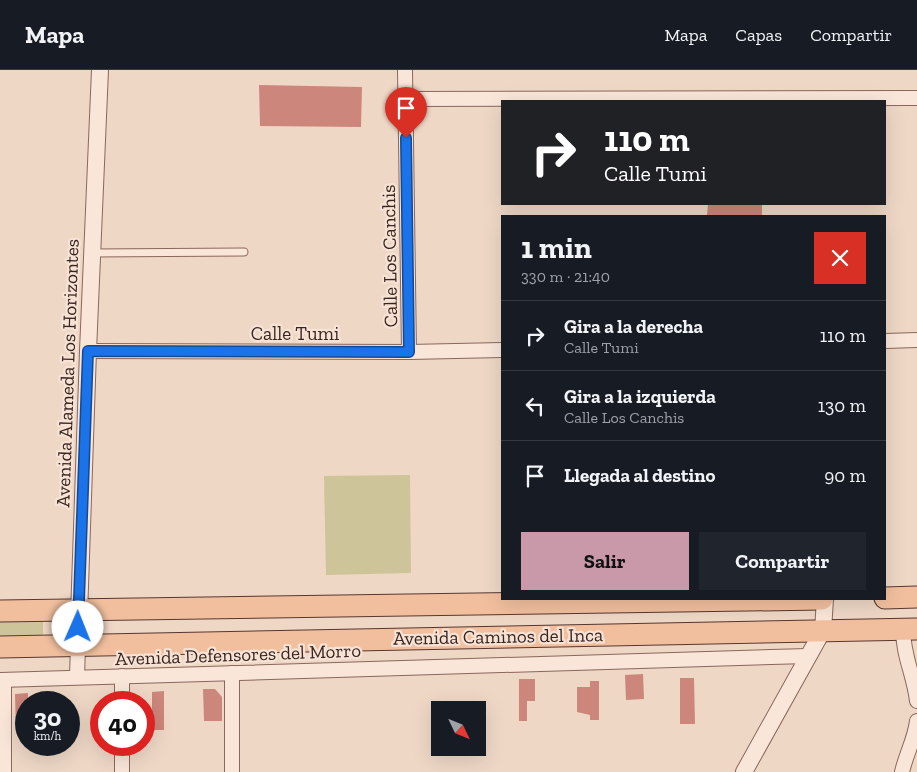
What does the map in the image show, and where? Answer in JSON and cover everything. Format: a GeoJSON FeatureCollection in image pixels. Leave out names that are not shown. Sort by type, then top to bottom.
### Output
{"type":"FeatureCollection","features":[{"type":"Feature","properties":{"kind":"main road"},"geometry":{"type":"LineString","coordinates":[[886,598],[917,597]]}},
{"type":"Feature","properties":{"kind":"main road","name":"Avenida Caminos del Inca"},"geometry":{"type":"LineString","coordinates":[[0,611],[756,600]]}},
{"type":"Feature","properties":{"kind":"main road","name":"Avenida Caminos del Inca"},"geometry":{"type":"LineString","coordinates":[[0,647],[910,629]]}},
{"type":"Feature","properties":{"kind":"street","name":"Avenida Alameda Los Horizontes"},"geometry":{"type":"LineString","coordinates":[[77,677],[100,70]]}},
{"type":"Feature","properties":{"kind":"street","name":"Calle Los Canchis"},"geometry":{"type":"LineString","coordinates":[[405,70],[409,352]]}},
{"type":"Feature","properties":{"kind":"street"},"geometry":{"type":"LineString","coordinates":[[405,100],[917,98]]}},
{"type":"Feature","properties":{"kind":"street"},"geometry":{"type":"LineString","coordinates":[[886,341],[917,340]]}},
{"type":"Feature","properties":{"kind":"street","name":"Calle Tumi"},"geometry":{"type":"LineString","coordinates":[[88,351],[409,352],[501,350]]}},
{"type":"Feature","properties":{"kind":"street"},"geometry":{"type":"LineString","coordinates":[[744,772],[823,630],[824,600]]}},
{"type":"Feature","properties":{"kind":"street"},"geometry":{"type":"LineString","coordinates":[[910,629],[903,647],[915,685],[917,701]]}},
{"type":"Feature","properties":{"kind":"street","name":"Avenida Defensores del Morro"},"geometry":{"type":"LineString","coordinates":[[2,680],[808,656]]}},
{"type":"Feature","properties":{"kind":"street"},"geometry":{"type":"LineString","coordinates":[[232,673],[232,772]]}},
{"type":"Feature","properties":{"kind":"street"},"geometry":{"type":"LineString","coordinates":[[122,676],[122,691]]}},
{"type":"Feature","properties":{"kind":"street"},"geometry":{"type":"LineString","coordinates":[[2,680],[4,772]]}},
{"type":"Feature","properties":{"kind":"street"},"geometry":{"type":"LineString","coordinates":[[902,772],[916,734],[917,721]]}},
{"type":"Feature","properties":{"kind":"street"},"geometry":{"type":"LineString","coordinates":[[122,756],[122,772]]}},
{"type":"Feature","properties":{"kind":"lane"},"geometry":{"type":"LineString","coordinates":[[92,252],[244,252]]}},
{"type":"Feature","properties":{"kind":"shaded area"},"geometry":{"type":"Polygon","coordinates":[[[410,475],[411,573],[326,575],[324,476],[410,475]]]}},
{"type":"Feature","properties":{"kind":"shaded area"},"geometry":{"type":"Polygon","coordinates":[[[43,621],[43,639],[0,640],[0,622],[43,621]]]}},
{"type":"Feature","properties":{"kind":"building"},"geometry":{"type":"Polygon","coordinates":[[[259,85],[362,87],[361,127],[260,126],[259,85]]]}},
{"type":"Feature","properties":{"kind":"building"},"geometry":{"type":"Polygon","coordinates":[[[708,205],[762,205],[762,215],[707,215],[708,205]]]}},
{"type":"Feature","properties":{"kind":"building"},"geometry":{"type":"Polygon","coordinates":[[[643,674],[644,699],[626,700],[625,675],[643,674]]]}},
{"type":"Feature","properties":{"kind":"building"},"geometry":{"type":"Polygon","coordinates":[[[680,678],[694,678],[695,724],[680,724],[680,678]]]}},
{"type":"Feature","properties":{"kind":"building"},"geometry":{"type":"Polygon","coordinates":[[[519,679],[535,679],[535,701],[527,701],[527,721],[519,721],[519,679]]]}},
{"type":"Feature","properties":{"kind":"building"},"geometry":{"type":"Polygon","coordinates":[[[590,681],[599,681],[599,720],[590,720],[590,715],[577,712],[577,687],[590,687],[590,681]]]}},
{"type":"Feature","properties":{"kind":"building"},"geometry":{"type":"Polygon","coordinates":[[[203,689],[215,689],[222,697],[222,721],[204,721],[203,689]]]}},
{"type":"Feature","properties":{"kind":"building"},"geometry":{"type":"Polygon","coordinates":[[[164,691],[164,730],[155,730],[155,692],[164,691]]]}},
{"type":"Feature","properties":{"kind":"route"},"geometry":{"type":"LineString","coordinates":[[78,627],[88,351],[409,352],[406,138]]}}]}
